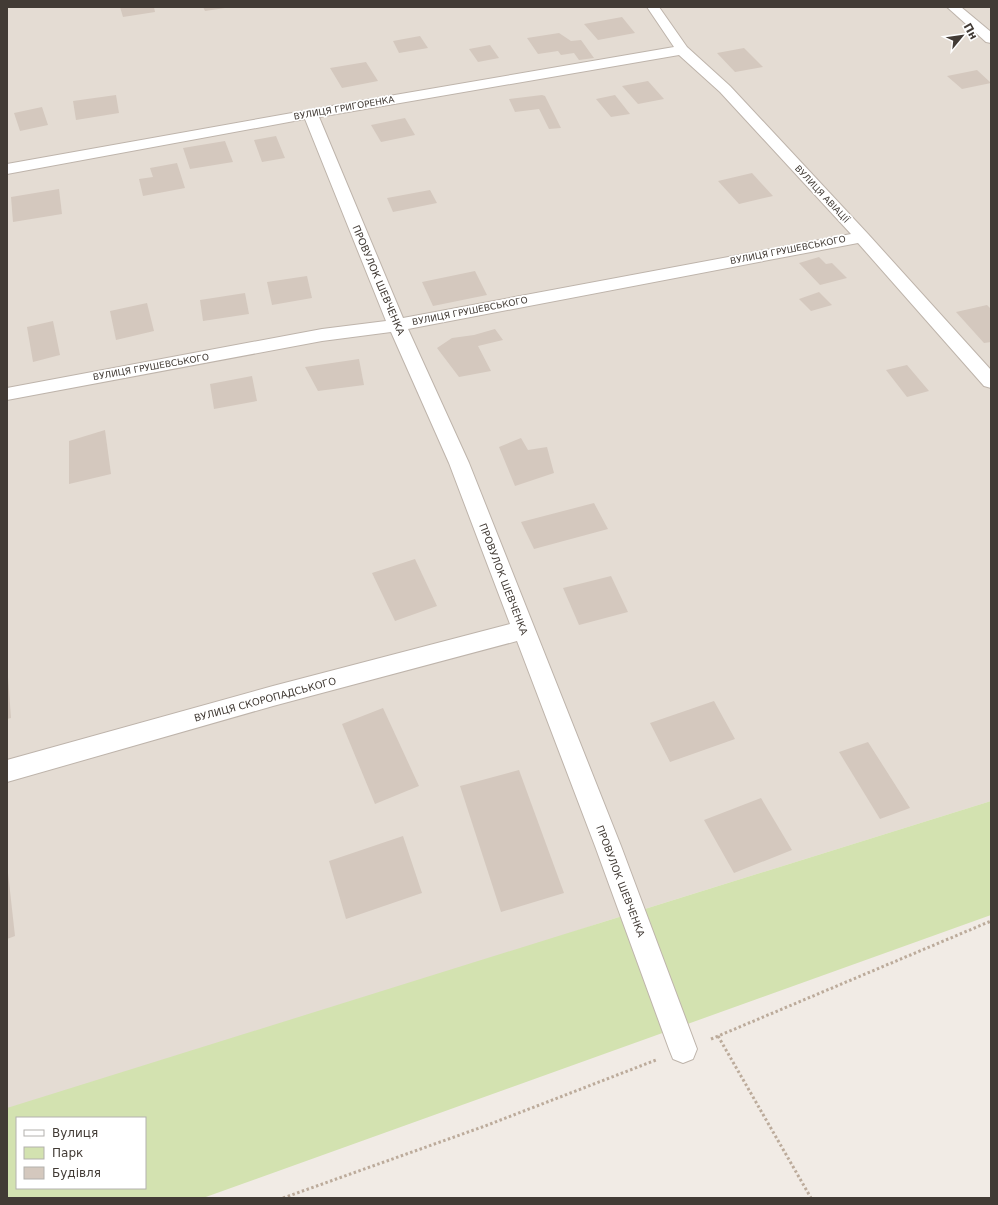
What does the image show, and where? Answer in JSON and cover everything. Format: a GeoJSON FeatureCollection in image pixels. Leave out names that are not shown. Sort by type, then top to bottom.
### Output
{"type":"FeatureCollection","features":[{"type":"Feature","properties":{"kind":"street","name":"ВУЛИЦЯ АВІАЦІЇ"},"geometry":{"type":"LineString","coordinates":[[652,7],[682,50],[725,89],[862,237],[991,382]]}},
{"type":"Feature","properties":{"kind":"street"},"geometry":{"type":"LineString","coordinates":[[953,7],[991,39]]}},
{"type":"Feature","properties":{"kind":"street","name":"ВУЛИЦЯ ГРИГОРЕНКА"},"geometry":{"type":"LineString","coordinates":[[7,169],[682,50]]}},
{"type":"Feature","properties":{"kind":"street","name":"ПРОВУЛОК ШЕВЧЕНКА"},"geometry":{"type":"LineString","coordinates":[[311,115],[398,325],[459,463],[608,846],[683,1049]]}},
{"type":"Feature","properties":{"kind":"street","name":"ВУЛИЦЯ ГРУШЕВСЬКОГО"},"geometry":{"type":"LineString","coordinates":[[7,394],[322,335],[398,325],[862,237]]}},
{"type":"Feature","properties":{"kind":"street","name":"ВУЛИЦЯ СКОРОПАДСЬКОГО"},"geometry":{"type":"LineString","coordinates":[[7,771],[273,696],[523,630]]}},
{"type":"Feature","properties":{"kind":"path"},"geometry":{"type":"LineString","coordinates":[[283,1198],[485,1126],[718,1036],[991,921]]}},
{"type":"Feature","properties":{"kind":"path"},"geometry":{"type":"LineString","coordinates":[[718,1036],[811,1198]]}},
{"type":"Feature","properties":{"kind":"shaded area"},"geometry":{"type":"Polygon","coordinates":[[[7,7],[991,7],[991,801],[603,922],[20,1117],[16,1117],[16,1119],[7,1124],[7,7]]]}},
{"type":"Feature","properties":{"kind":"green space"},"geometry":{"type":"Polygon","coordinates":[[[991,801],[991,915],[203,1198],[7,1198],[7,1108],[991,801]]]}},
{"type":"Feature","properties":{"kind":"building"},"geometry":{"type":"Polygon","coordinates":[[[120,7],[154,7],[155,12],[123,17],[120,7]]]}},
{"type":"Feature","properties":{"kind":"building"},"geometry":{"type":"Polygon","coordinates":[[[203,7],[225,7],[225,8],[205,11],[203,7]]]}},
{"type":"Feature","properties":{"kind":"building"},"geometry":{"type":"Polygon","coordinates":[[[622,17],[635,33],[598,40],[584,24],[622,17]]]}},
{"type":"Feature","properties":{"kind":"building"},"geometry":{"type":"Polygon","coordinates":[[[559,33],[571,41],[581,40],[594,58],[579,60],[574,53],[561,55],[558,51],[538,54],[527,38],[559,33]]]}},
{"type":"Feature","properties":{"kind":"building"},"geometry":{"type":"Polygon","coordinates":[[[420,36],[428,48],[399,53],[393,41],[420,36]]]}},
{"type":"Feature","properties":{"kind":"building"},"geometry":{"type":"Polygon","coordinates":[[[490,45],[499,58],[478,62],[469,49],[490,45]]]}},
{"type":"Feature","properties":{"kind":"building"},"geometry":{"type":"Polygon","coordinates":[[[744,48],[763,67],[735,72],[717,53],[744,48]]]}},
{"type":"Feature","properties":{"kind":"building"},"geometry":{"type":"Polygon","coordinates":[[[366,62],[378,81],[342,88],[330,68],[366,62]]]}},
{"type":"Feature","properties":{"kind":"building"},"geometry":{"type":"Polygon","coordinates":[[[977,70],[991,83],[962,89],[947,76],[977,70]]]}},
{"type":"Feature","properties":{"kind":"building"},"geometry":{"type":"Polygon","coordinates":[[[648,81],[664,99],[638,104],[622,86],[648,81]]]}},
{"type":"Feature","properties":{"kind":"building"},"geometry":{"type":"Polygon","coordinates":[[[116,95],[119,113],[76,120],[73,101],[116,95]]]}},
{"type":"Feature","properties":{"kind":"building"},"geometry":{"type":"Polygon","coordinates":[[[542,95],[545,96],[561,128],[549,129],[539,109],[515,112],[509,99],[542,95]]]}},
{"type":"Feature","properties":{"kind":"building"},"geometry":{"type":"Polygon","coordinates":[[[615,95],[630,114],[611,117],[596,99],[615,95]]]}},
{"type":"Feature","properties":{"kind":"building"},"geometry":{"type":"Polygon","coordinates":[[[42,107],[48,125],[20,131],[14,113],[42,107]]]}},
{"type":"Feature","properties":{"kind":"building"},"geometry":{"type":"Polygon","coordinates":[[[405,118],[415,135],[381,142],[371,125],[405,118]]]}},
{"type":"Feature","properties":{"kind":"building"},"geometry":{"type":"Polygon","coordinates":[[[276,136],[285,158],[262,162],[254,140],[276,136]]]}},
{"type":"Feature","properties":{"kind":"building"},"geometry":{"type":"Polygon","coordinates":[[[225,141],[233,162],[190,169],[183,148],[225,141]]]}},
{"type":"Feature","properties":{"kind":"building"},"geometry":{"type":"Polygon","coordinates":[[[177,163],[185,188],[143,196],[139,179],[153,177],[150,168],[177,163]]]}},
{"type":"Feature","properties":{"kind":"building"},"geometry":{"type":"Polygon","coordinates":[[[752,173],[773,196],[739,204],[718,181],[752,173]]]}},
{"type":"Feature","properties":{"kind":"building"},"geometry":{"type":"Polygon","coordinates":[[[59,189],[62,214],[13,222],[11,197],[59,189]]]}},
{"type":"Feature","properties":{"kind":"building"},"geometry":{"type":"Polygon","coordinates":[[[430,190],[437,203],[393,212],[387,198],[430,190]]]}},
{"type":"Feature","properties":{"kind":"building"},"geometry":{"type":"Polygon","coordinates":[[[819,257],[826,264],[832,263],[847,278],[820,285],[799,263],[819,257]]]}},
{"type":"Feature","properties":{"kind":"building"},"geometry":{"type":"Polygon","coordinates":[[[475,271],[487,295],[433,306],[422,282],[475,271]]]}},
{"type":"Feature","properties":{"kind":"building"},"geometry":{"type":"Polygon","coordinates":[[[307,276],[312,298],[272,305],[267,282],[307,276]]]}},
{"type":"Feature","properties":{"kind":"building"},"geometry":{"type":"Polygon","coordinates":[[[819,292],[832,305],[811,311],[799,299],[819,292]]]}},
{"type":"Feature","properties":{"kind":"building"},"geometry":{"type":"Polygon","coordinates":[[[245,293],[249,314],[203,321],[200,300],[245,293]]]}},
{"type":"Feature","properties":{"kind":"building"},"geometry":{"type":"Polygon","coordinates":[[[147,303],[154,331],[116,340],[110,311],[147,303]]]}},
{"type":"Feature","properties":{"kind":"building"},"geometry":{"type":"Polygon","coordinates":[[[987,305],[991,309],[991,342],[984,343],[956,312],[987,305]]]}},
{"type":"Feature","properties":{"kind":"building"},"geometry":{"type":"Polygon","coordinates":[[[53,321],[60,355],[33,362],[27,327],[53,321]]]}},
{"type":"Feature","properties":{"kind":"building"},"geometry":{"type":"Polygon","coordinates":[[[495,329],[503,340],[478,346],[491,371],[459,377],[437,348],[452,338],[474,335],[495,329]]]}},
{"type":"Feature","properties":{"kind":"building"},"geometry":{"type":"Polygon","coordinates":[[[359,359],[364,385],[318,391],[305,367],[359,359]]]}},
{"type":"Feature","properties":{"kind":"building"},"geometry":{"type":"Polygon","coordinates":[[[907,365],[929,391],[907,397],[886,370],[907,365]]]}},
{"type":"Feature","properties":{"kind":"building"},"geometry":{"type":"Polygon","coordinates":[[[252,376],[257,401],[214,409],[210,384],[252,376]]]}},
{"type":"Feature","properties":{"kind":"building"},"geometry":{"type":"Polygon","coordinates":[[[105,430],[111,474],[69,484],[69,441],[105,430]]]}},
{"type":"Feature","properties":{"kind":"building"},"geometry":{"type":"Polygon","coordinates":[[[521,438],[528,450],[547,447],[554,473],[515,486],[499,447],[521,438]]]}},
{"type":"Feature","properties":{"kind":"building"},"geometry":{"type":"Polygon","coordinates":[[[594,503],[608,529],[534,549],[521,522],[594,503]]]}},
{"type":"Feature","properties":{"kind":"building"},"geometry":{"type":"Polygon","coordinates":[[[415,559],[437,606],[395,621],[372,573],[415,559]]]}},
{"type":"Feature","properties":{"kind":"building"},"geometry":{"type":"Polygon","coordinates":[[[611,576],[628,612],[579,625],[563,588],[611,576]]]}},
{"type":"Feature","properties":{"kind":"building"},"geometry":{"type":"Polygon","coordinates":[[[7,663],[11,718],[7,719],[7,663]]]}},
{"type":"Feature","properties":{"kind":"building"},"geometry":{"type":"Polygon","coordinates":[[[714,701],[735,739],[670,762],[650,723],[714,701]]]}},
{"type":"Feature","properties":{"kind":"building"},"geometry":{"type":"Polygon","coordinates":[[[383,708],[419,786],[375,804],[342,724],[383,708]]]}},
{"type":"Feature","properties":{"kind":"building"},"geometry":{"type":"Polygon","coordinates":[[[868,742],[910,808],[880,819],[839,752],[868,742]]]}},
{"type":"Feature","properties":{"kind":"building"},"geometry":{"type":"Polygon","coordinates":[[[519,770],[564,893],[501,912],[460,786],[519,770]]]}},
{"type":"Feature","properties":{"kind":"building"},"geometry":{"type":"Polygon","coordinates":[[[761,798],[792,850],[734,873],[704,820],[761,798]]]}},
{"type":"Feature","properties":{"kind":"building"},"geometry":{"type":"Polygon","coordinates":[[[403,836],[422,893],[346,919],[329,861],[403,836]]]}},
{"type":"Feature","properties":{"kind":"building"},"geometry":{"type":"Polygon","coordinates":[[[7,864],[15,936],[7,939],[7,864]]]}}]}
